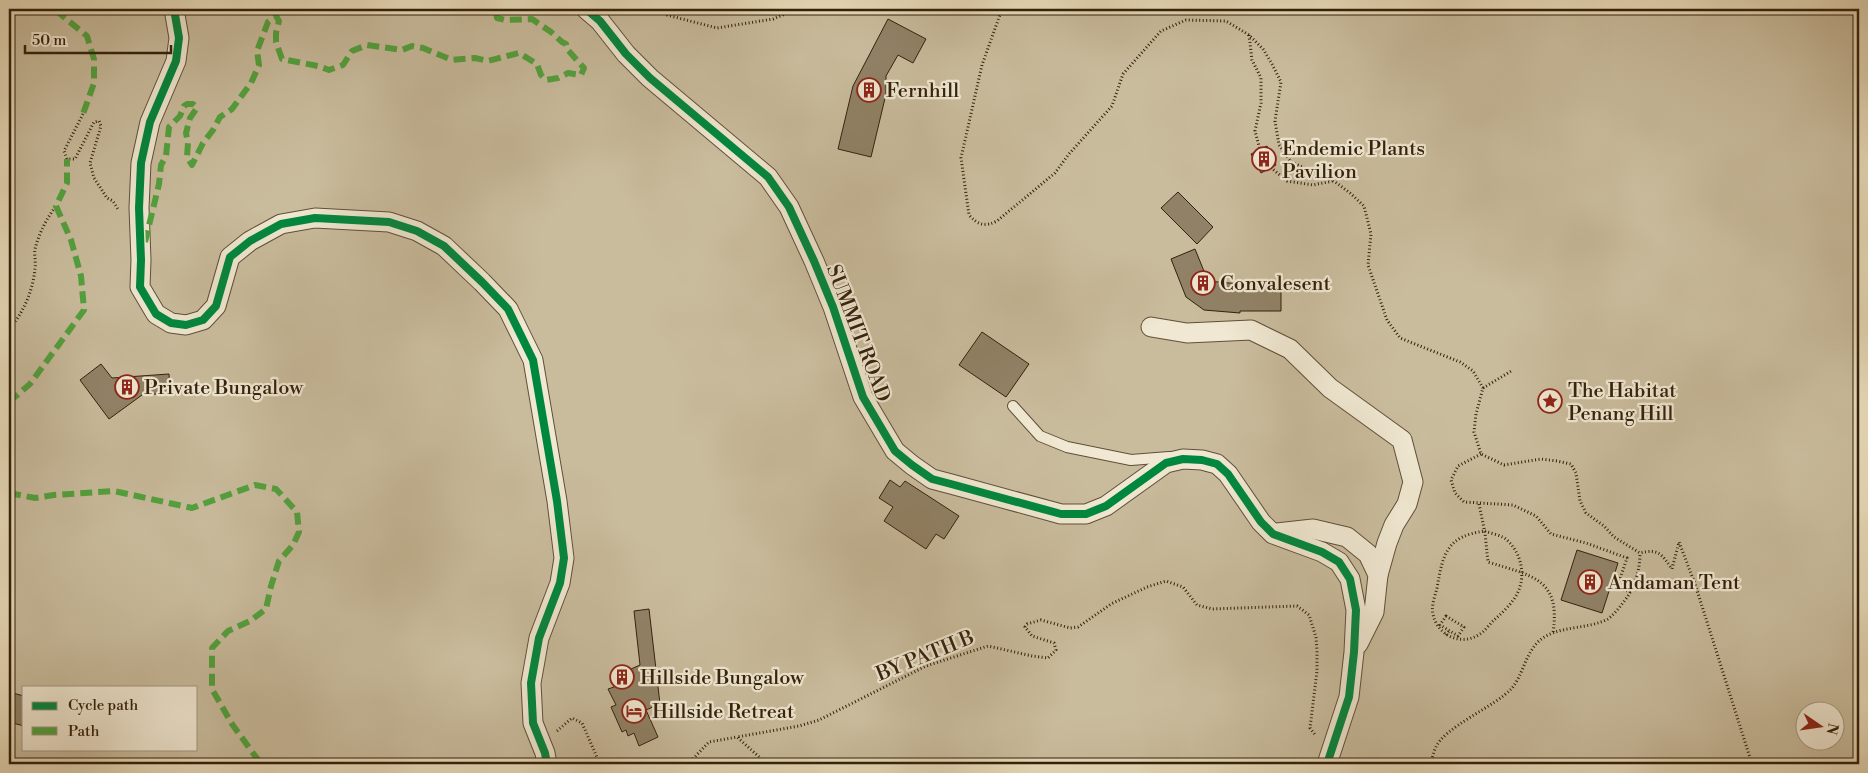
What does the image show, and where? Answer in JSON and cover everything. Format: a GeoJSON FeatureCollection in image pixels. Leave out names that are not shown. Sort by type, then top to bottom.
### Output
{"type":"FeatureCollection","features":[{"type":"Feature","properties":{"kind":"street"},"geometry":{"type":"LineString","coordinates":[[174,9],[179,38],[176,61],[150,122],[141,163],[139,208],[140,287],[156,314],[171,323],[186,325],[203,320],[216,306],[230,257],[250,241],[281,224],[316,218],[389,222],[417,231],[444,246],[508,309],[533,360],[557,501],[564,558],[560,583],[538,638],[531,683],[533,723],[546,759]]}},
{"type":"Feature","properties":{"kind":"street","name":"SUMMIT ROAD"},"geometry":{"type":"LineString","coordinates":[[586,9],[600,21],[626,54],[650,78],[760,168],[768,177],[789,207],[833,307],[863,397],[896,451],[912,465],[932,479],[942,482],[1060,514],[1086,514],[1106,506],[1166,463],[1182,459],[1202,460],[1217,464],[1228,474],[1261,522],[1273,534],[1322,552],[1339,562],[1350,579],[1356,610],[1354,652],[1348,697],[1329,759]]}},
{"type":"Feature","properties":{"kind":"street"},"geometry":{"type":"LineString","coordinates":[[1151,327],[1187,333],[1251,330],[1290,349],[1330,388],[1402,440],[1412,482],[1407,504],[1394,525],[1387,543],[1378,576],[1374,612],[1354,652]]}},
{"type":"Feature","properties":{"kind":"street"},"geometry":{"type":"LineString","coordinates":[[1273,534],[1313,529],[1347,537],[1368,554],[1378,576]]}},
{"type":"Feature","properties":{"kind":"lane"},"geometry":{"type":"LineString","coordinates":[[1013,406],[1040,436],[1067,447],[1131,460],[1164,457],[1182,459]]}},
{"type":"Feature","properties":{"kind":"path"},"geometry":{"type":"LineString","coordinates":[[658,9],[667,15],[717,28],[773,19],[797,9]]}},
{"type":"Feature","properties":{"kind":"path"},"geometry":{"type":"LineString","coordinates":[[1002,9],[982,65],[961,158],[969,215],[975,222],[982,225],[996,221],[1055,173],[1069,154],[1112,106],[1123,74],[1161,31],[1186,20],[1226,21],[1248,34],[1263,49],[1281,82],[1275,121],[1279,145],[1291,162],[1334,181],[1364,206],[1371,234],[1368,265],[1387,320],[1400,338],[1460,362],[1473,371],[1483,388]]}},
{"type":"Feature","properties":{"kind":"path"},"geometry":{"type":"LineString","coordinates":[[1248,34],[1252,60],[1262,78],[1261,103],[1255,130],[1263,161],[1287,181],[1313,185],[1334,181]]}},
{"type":"Feature","properties":{"kind":"path"},"geometry":{"type":"LineString","coordinates":[[83,114],[64,151],[67,159],[75,159],[94,122],[99,121],[101,126],[90,163],[98,186],[107,198],[113,201],[119,211],[119,217]]}},
{"type":"Feature","properties":{"kind":"path"},"geometry":{"type":"LineString","coordinates":[[9,324],[14,322],[28,300],[34,279],[35,250],[48,216],[56,206]]}},
{"type":"Feature","properties":{"kind":"path"},"geometry":{"type":"LineString","coordinates":[[1513,370],[1483,388],[1476,414],[1474,432],[1481,454],[1504,464],[1541,459],[1557,460],[1570,464],[1576,473],[1580,501],[1586,513],[1604,526],[1614,537],[1640,553],[1650,550],[1661,554],[1672,569],[1679,542],[1695,584],[1752,764]]}},
{"type":"Feature","properties":{"kind":"path"},"geometry":{"type":"LineString","coordinates":[[1481,454],[1458,466],[1451,480],[1456,493],[1464,502],[1513,505],[1536,516],[1551,534],[1586,543],[1627,558],[1617,588],[1631,592]]}},
{"type":"Feature","properties":{"kind":"path"},"geometry":{"type":"LineString","coordinates":[[1479,504],[1488,562],[1541,580],[1551,592],[1555,618],[1553,633]]}},
{"type":"Feature","properties":{"kind":"path"},"geometry":{"type":"LineString","coordinates":[[1485,531],[1506,539],[1518,554],[1523,572],[1518,592],[1502,612],[1479,635],[1462,640],[1446,635],[1436,625],[1432,612],[1441,564],[1450,545],[1468,533],[1485,531]]}},
{"type":"Feature","properties":{"kind":"path"},"geometry":{"type":"LineString","coordinates":[[1431,764],[1435,748],[1453,729],[1512,687],[1528,657],[1540,641],[1553,633],[1607,619],[1620,608],[1631,592],[1640,566],[1640,553]]}},
{"type":"Feature","properties":{"kind":"path"},"geometry":{"type":"LineString","coordinates":[[1446,616],[1464,627],[1458,636],[1449,631],[1440,625],[1446,616]]}},
{"type":"Feature","properties":{"kind":"path"},"geometry":{"type":"LineString","coordinates":[[1446,635],[1449,631]]}},
{"type":"Feature","properties":{"kind":"path"},"geometry":{"type":"LineString","coordinates":[[546,759],[558,728],[572,718],[582,723],[600,764]]}},
{"type":"Feature","properties":{"kind":"path"},"geometry":{"type":"LineString","coordinates":[[688,764],[709,742],[737,737],[767,764]]}},
{"type":"Feature","properties":{"kind":"shaded area"},"geometry":{"type":"Polygon","coordinates":[[[9,9],[1859,9],[1859,764],[9,764],[9,9]]]}},
{"type":"Feature","properties":{"kind":"building","name":"Fernhill"},"geometry":{"type":"Polygon","coordinates":[[[888,19],[926,39],[913,63],[898,55],[886,76],[886,94],[871,157],[838,149],[853,86],[888,19]]]}},
{"type":"Feature","properties":{"kind":"building","name":"Endemic Plants Pavilion"},"geometry":{"type":"Polygon","coordinates":[[[1267,146],[1276,165],[1261,173],[1251,154],[1267,146]]]}},
{"type":"Feature","properties":{"kind":"building"},"geometry":{"type":"Polygon","coordinates":[[[1178,192],[1213,227],[1197,244],[1161,208],[1178,192]]]}},
{"type":"Feature","properties":{"kind":"building","name":"Convalesent"},"geometry":{"type":"Polygon","coordinates":[[[1195,249],[1208,281],[1281,285],[1281,311],[1240,311],[1240,313],[1204,310],[1186,297],[1171,259],[1195,249]]]}},
{"type":"Feature","properties":{"kind":"building"},"geometry":{"type":"Polygon","coordinates":[[[982,332],[1029,364],[1006,397],[959,365],[982,332]]]}},
{"type":"Feature","properties":{"kind":"building","name":"Private Bungalow"},"geometry":{"type":"Polygon","coordinates":[[[101,364],[112,378],[169,374],[170,393],[142,395],[109,419],[80,380],[101,364]]]}},
{"type":"Feature","properties":{"kind":"building"},"geometry":{"type":"Polygon","coordinates":[[[890,480],[900,487],[905,481],[959,516],[944,539],[936,534],[926,549],[884,521],[893,507],[879,498],[890,480]]]}},
{"type":"Feature","properties":{"kind":"building","name":"Andaman Tent"},"geometry":{"type":"Polygon","coordinates":[[[1577,550],[1618,563],[1602,613],[1561,600],[1577,550]]]}},
{"type":"Feature","properties":{"kind":"building","name":"Hillside Bungalow"},"geometry":{"type":"Polygon","coordinates":[[[649,609],[660,704],[646,710],[658,737],[639,746],[634,733],[628,736],[626,730],[622,732],[611,707],[616,705],[608,689],[614,687],[611,678],[640,665],[634,611],[649,609]]]}},
{"type":"Feature","properties":{"kind":"building"},"geometry":{"type":"Polygon","coordinates":[[[9,692],[22,695],[22,725],[9,722],[9,692]]]}},
{"type":"Feature","properties":{"kind":"marked path"},"geometry":{"type":"LineString","coordinates":[[58,9],[59,13],[87,36],[94,59],[94,83],[83,114]]}},
{"type":"Feature","properties":{"kind":"marked path"},"geometry":{"type":"LineString","coordinates":[[145,242],[159,184],[161,165],[166,156],[169,127],[180,116],[184,106],[193,104],[197,108],[190,118],[186,133],[188,143],[187,157],[192,165],[203,143],[220,117],[232,109],[251,83],[259,65],[257,51],[268,22],[276,16],[279,21],[276,42],[282,59],[329,70],[343,65],[352,51],[367,45],[402,50],[412,46],[423,48],[452,60],[475,58],[488,61],[519,53],[537,64],[541,75],[546,80],[558,78],[568,73],[581,75],[584,68],[567,49],[566,44],[532,19],[505,20],[497,18],[496,12],[500,9]]}},
{"type":"Feature","properties":{"kind":"marked path"},"geometry":{"type":"LineString","coordinates":[[9,402],[30,384],[84,310],[81,276],[71,240],[56,206],[67,183],[67,159]]}},
{"type":"Feature","properties":{"kind":"marked path"},"geometry":{"type":"LineString","coordinates":[[9,493],[35,498],[114,491],[192,508],[255,485],[276,489],[297,512],[299,532],[293,545],[279,561],[266,609],[250,621],[228,631],[212,648],[212,689],[232,724],[261,764]]}},
{"type":"Feature","properties":{"kind":"cycle path"},"geometry":{"type":"LineString","coordinates":[[174,9],[179,38],[176,61],[150,122],[141,163],[139,208],[140,287],[156,314],[171,323],[186,325],[203,320],[216,306],[230,257],[250,241],[281,224],[315,218],[389,222],[417,231],[444,246],[508,309],[533,360],[557,501],[564,558],[560,583],[539,638],[531,683],[533,723],[545,753],[547,764]]}},
{"type":"Feature","properties":{"kind":"cycle path"},"geometry":{"type":"LineString","coordinates":[[586,9],[600,21],[626,54],[650,78],[768,177],[789,207],[814,261],[833,307],[863,397],[895,451],[912,465],[932,479],[1061,514],[1086,514],[1106,506],[1166,463],[1183,459],[1202,460],[1217,464],[1228,474],[1261,522],[1273,534],[1322,552],[1339,562],[1350,579],[1356,610],[1354,652],[1349,697],[1327,764]]}},
{"type":"Feature","properties":{"kind":"place","name":"Fernhill"},"geometry":{"type":"Point","coordinates":[869,90]}},
{"type":"Feature","properties":{"kind":"place","name":"Endemic Plants Pavilion"},"geometry":{"type":"Point","coordinates":[1264,159]}},
{"type":"Feature","properties":{"kind":"place","name":"Convalesent"},"geometry":{"type":"Point","coordinates":[1203,283]}},
{"type":"Feature","properties":{"kind":"place","name":"Private Bungalow"},"geometry":{"type":"Point","coordinates":[127,387]}},
{"type":"Feature","properties":{"kind":"place","name":"The Habitat Penang Hill"},"geometry":{"type":"Point","coordinates":[1550,401]}},
{"type":"Feature","properties":{"kind":"place","name":"Andaman Tent"},"geometry":{"type":"Point","coordinates":[1590,582]}},
{"type":"Feature","properties":{"kind":"place","name":"Hillside Bungalow"},"geometry":{"type":"Point","coordinates":[622,677]}},
{"type":"Feature","properties":{"kind":"place","name":"Hillside Retreat"},"geometry":{"type":"Point","coordinates":[634,711]}}]}
